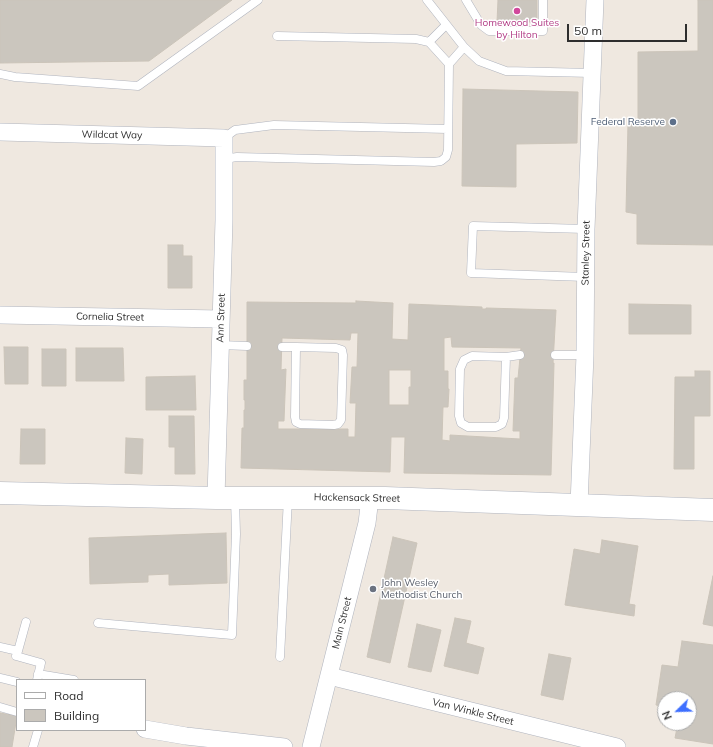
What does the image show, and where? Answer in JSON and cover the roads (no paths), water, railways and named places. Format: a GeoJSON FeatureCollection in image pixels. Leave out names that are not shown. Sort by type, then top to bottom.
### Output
{"type":"FeatureCollection","features":[{"type":"Feature","properties":{"kind":"main road","name":"Hackensack Street"},"geometry":{"type":"LineString","coordinates":[[0,493],[225,498],[370,498],[713,510]]}},
{"type":"Feature","properties":{"kind":"street","name":"Stanley Street"},"geometry":{"type":"LineString","coordinates":[[579,505],[585,356],[586,229],[594,0]]}},
{"type":"Feature","properties":{"kind":"street","name":"Wildcat Way"},"geometry":{"type":"LineString","coordinates":[[0,132],[224,138]]}},
{"type":"Feature","properties":{"kind":"street","name":"Ann Street"},"geometry":{"type":"LineString","coordinates":[[224,138],[224,220],[220,345],[225,498]]}},
{"type":"Feature","properties":{"kind":"street","name":"Cornelia Street"},"geometry":{"type":"LineString","coordinates":[[0,315],[221,319]]}},
{"type":"Feature","properties":{"kind":"street","name":"Main Street"},"geometry":{"type":"LineString","coordinates":[[311,747],[367,523],[370,498]]}},
{"type":"Feature","properties":{"kind":"street","name":"Van Winkle Street"},"geometry":{"type":"LineString","coordinates":[[329,676],[617,747]]}},
{"type":"Feature","properties":{"kind":"street"},"geometry":{"type":"LineString","coordinates":[[146,729],[186,736],[284,747]]}},
{"type":"Feature","properties":{"kind":"lane"},"geometry":{"type":"LineString","coordinates":[[0,74],[15,77],[138,86],[258,0]]}},
{"type":"Feature","properties":{"kind":"lane"},"geometry":{"type":"LineString","coordinates":[[427,0],[464,47],[479,61],[506,71],[592,73]]}},
{"type":"Feature","properties":{"kind":"lane"},"geometry":{"type":"LineString","coordinates":[[466,0],[482,25],[489,31],[543,31],[543,0]]}},
{"type":"Feature","properties":{"kind":"lane"},"geometry":{"type":"LineString","coordinates":[[429,42],[446,25]]}},
{"type":"Feature","properties":{"kind":"lane"},"geometry":{"type":"LineString","coordinates":[[277,36],[416,39],[429,42],[449,64]]}},
{"type":"Feature","properties":{"kind":"lane"},"geometry":{"type":"LineString","coordinates":[[224,158],[441,161],[446,157],[448,150],[449,64],[464,47]]}},
{"type":"Feature","properties":{"kind":"lane"},"geometry":{"type":"LineString","coordinates":[[224,138],[235,130],[274,125],[448,129]]}},
{"type":"Feature","properties":{"kind":"lane"},"geometry":{"type":"LineString","coordinates":[[585,277],[471,274],[473,226],[586,229]]}},
{"type":"Feature","properties":{"kind":"lane"},"geometry":{"type":"LineString","coordinates":[[220,345],[247,346]]}},
{"type":"Feature","properties":{"kind":"lane"},"geometry":{"type":"LineString","coordinates":[[282,347],[296,347],[336,348],[342,350],[341,420],[338,424],[300,424],[296,422],[296,347]]}},
{"type":"Feature","properties":{"kind":"lane"},"geometry":{"type":"LineString","coordinates":[[506,357],[504,418],[502,424],[496,427],[468,427],[461,423],[459,416],[460,369],[464,360],[472,356],[506,357],[520,355]]}},
{"type":"Feature","properties":{"kind":"lane"},"geometry":{"type":"LineString","coordinates":[[555,355],[585,356]]}},
{"type":"Feature","properties":{"kind":"lane"},"geometry":{"type":"LineString","coordinates":[[280,657],[288,497]]}},
{"type":"Feature","properties":{"kind":"lane"},"geometry":{"type":"LineString","coordinates":[[98,623],[232,635],[236,534],[225,498]]}},
{"type":"Feature","properties":{"kind":"lane"},"geometry":{"type":"LineString","coordinates":[[26,622],[16,656],[41,663],[38,677],[62,679]]}},
{"type":"Feature","properties":{"kind":"lane"},"geometry":{"type":"LineString","coordinates":[[0,647],[18,651]]}},
{"type":"Feature","properties":{"kind":"lane"},"geometry":{"type":"LineString","coordinates":[[0,678],[16,682]]}},
{"type":"Feature","properties":{"kind":"lane"},"geometry":{"type":"LineString","coordinates":[[0,707],[16,712]]}},
{"type":"Feature","properties":{"kind":"lane"},"geometry":{"type":"LineString","coordinates":[[34,747],[38,731]]}},
{"type":"Feature","properties":{"kind":"place","name":"Homewood Suites by Hilton"},"geometry":{"type":"Point","coordinates":[517,11]}},
{"type":"Feature","properties":{"kind":"place","name":"Federal Reserve"},"geometry":{"type":"Point","coordinates":[673,122]}},
{"type":"Feature","properties":{"kind":"place","name":"John Wesley Methodist Church"},"geometry":{"type":"Point","coordinates":[373,589]}}]}
